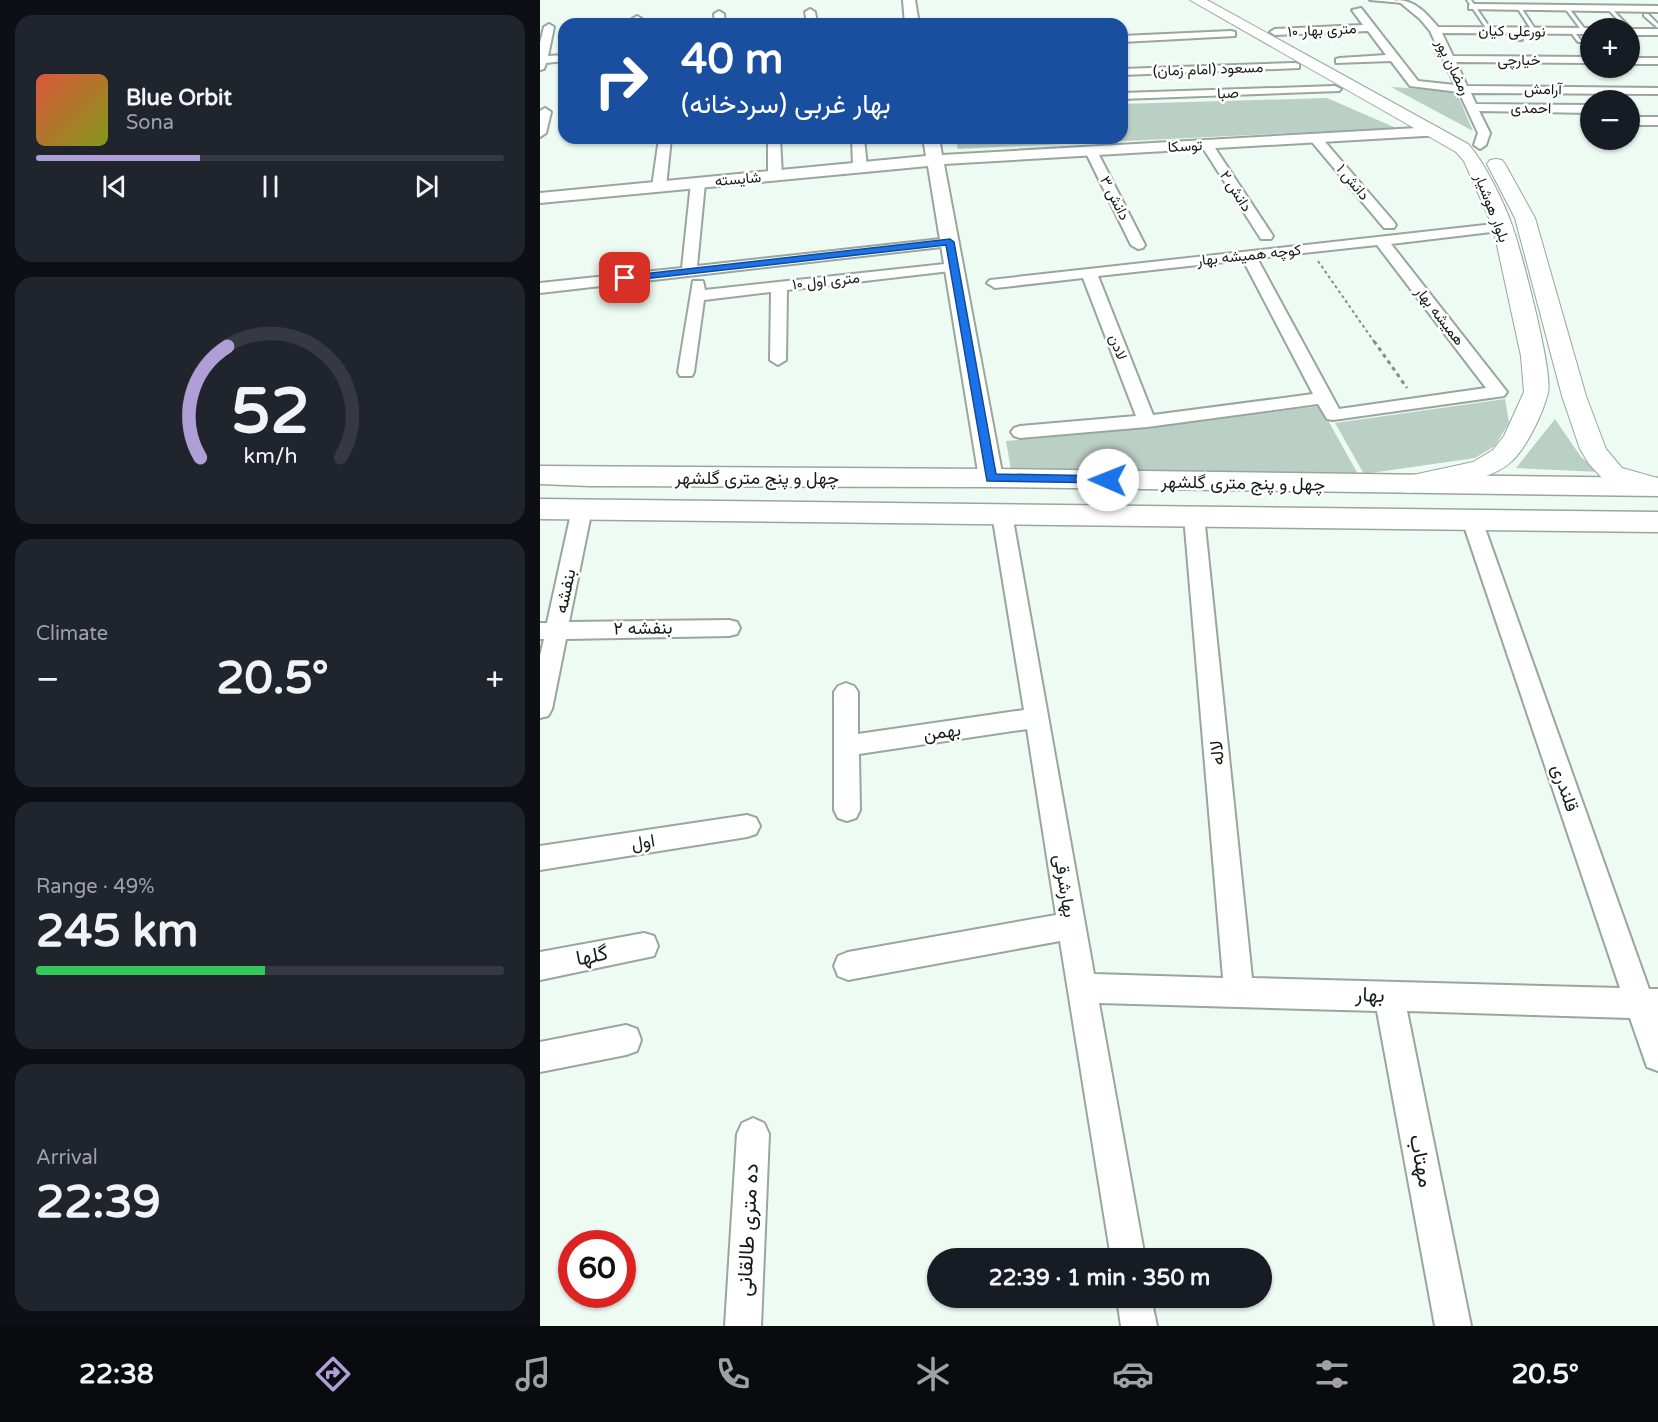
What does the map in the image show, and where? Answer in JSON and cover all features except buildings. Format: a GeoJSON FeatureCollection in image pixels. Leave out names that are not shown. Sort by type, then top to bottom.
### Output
{"type":"FeatureCollection","features":[{"type":"Feature","properties":{"kind":"main road","name":"بلوار هوشیار"},"geometry":{"type":"LineString","coordinates":[[1197,0],[1480,145],[1492,156],[1525,218],[1574,396],[1593,449],[1613,474],[1627,480],[1658,487]]}},
{"type":"Feature","properties":{"kind":"main road","name":"بلوار هوشیار"},"geometry":{"type":"LineString","coordinates":[[1216,0],[1252,28],[1462,148],[1472,159],[1503,227],[1533,356],[1536,392],[1516,439],[1502,456],[1481,469],[1398,485]]}},
{"type":"Feature","properties":{"kind":"main road"},"geometry":{"type":"LineString","coordinates":[[1536,392],[1545,407],[1558,412],[1568,408],[1574,396]]}},
{"type":"Feature","properties":{"kind":"main road","name":"چهل و پنج متری گلشهر"},"geometry":{"type":"LineString","coordinates":[[540,475],[991,478],[1658,487]]}},
{"type":"Feature","properties":{"kind":"main road"},"geometry":{"type":"LineString","coordinates":[[540,485],[590,477]]}},
{"type":"Feature","properties":{"kind":"main road","name":"چهل و پنج متری گلشهر"},"geometry":{"type":"LineString","coordinates":[[540,509],[1658,522]]}},
{"type":"Feature","properties":{"kind":"street"},"geometry":{"type":"LineString","coordinates":[[909,0],[911,18]]}},
{"type":"Feature","properties":{"kind":"street","name":"رمضان پور"},"geometry":{"type":"LineString","coordinates":[[1402,1],[1424,17],[1435,30],[1484,133],[1480,145]]}},
{"type":"Feature","properties":{"kind":"street"},"geometry":{"type":"LineString","coordinates":[[1471,4],[1658,9]]}},
{"type":"Feature","properties":{"kind":"street","name":"آرامش"},"geometry":{"type":"LineString","coordinates":[[1357,10],[1414,84],[1464,88],[1658,91]]}},
{"type":"Feature","properties":{"kind":"street"},"geometry":{"type":"LineString","coordinates":[[810,12],[811,18]]}},
{"type":"Feature","properties":{"kind":"street"},"geometry":{"type":"LineString","coordinates":[[549,27],[540,62],[558,59]]}},
{"type":"Feature","properties":{"kind":"street","name":"۱۰ متری بهار"},"geometry":{"type":"LineString","coordinates":[[1128,36],[1252,28],[1370,28]]}},
{"type":"Feature","properties":{"kind":"street","name":"نورعلی کیان"},"geometry":{"type":"LineString","coordinates":[[1435,30],[1490,30],[1516,35],[1535,31],[1571,31],[1580,34]]}},
{"type":"Feature","properties":{"kind":"street"},"geometry":{"type":"LineString","coordinates":[[1640,33],[1658,32]]}},
{"type":"Feature","properties":{"kind":"street"},"geometry":{"type":"LineString","coordinates":[[1341,61],[1394,58]]}},
{"type":"Feature","properties":{"kind":"street","name":"خیارچی"},"geometry":{"type":"LineString","coordinates":[[1449,59],[1580,60]]}},
{"type":"Feature","properties":{"kind":"street"},"geometry":{"type":"LineString","coordinates":[[1640,61],[1658,61]]}},
{"type":"Feature","properties":{"kind":"street","name":"مسعود (امام زمان)"},"geometry":{"type":"LineString","coordinates":[[1128,72],[1295,66]]}},
{"type":"Feature","properties":{"kind":"street","name":"صبا"},"geometry":{"type":"LineString","coordinates":[[1128,96],[1335,89]]}},
{"type":"Feature","properties":{"kind":"street","name":"احمدی"},"geometry":{"type":"LineString","coordinates":[[1475,113],[1580,109]]}},
{"type":"Feature","properties":{"kind":"street"},"geometry":{"type":"LineString","coordinates":[[1640,109],[1658,109]]}},
{"type":"Feature","properties":{"kind":"street"},"geometry":{"type":"LineString","coordinates":[[540,133],[545,112]]}},
{"type":"Feature","properties":{"kind":"street"},"geometry":{"type":"LineString","coordinates":[[1475,113],[1580,119]]}},
{"type":"Feature","properties":{"kind":"street"},"geometry":{"type":"LineString","coordinates":[[1640,121],[1658,122]]}},
{"type":"Feature","properties":{"kind":"street","name":"توسکا"},"geometry":{"type":"LineString","coordinates":[[935,160],[1435,132]]}},
{"type":"Feature","properties":{"kind":"street","name":"دانش ۱"},"geometry":{"type":"LineString","coordinates":[[1316,139],[1389,225]]}},
{"type":"Feature","properties":{"kind":"street"},"geometry":{"type":"LineString","coordinates":[[659,187],[664,144]]}},
{"type":"Feature","properties":{"kind":"street"},"geometry":{"type":"LineString","coordinates":[[774,144],[775,176]]}},
{"type":"Feature","properties":{"kind":"street"},"geometry":{"type":"LineString","coordinates":[[858,144],[860,167]]}},
{"type":"Feature","properties":{"kind":"street"},"geometry":{"type":"LineString","coordinates":[[933,144],[991,478]]}},
{"type":"Feature","properties":{"kind":"street","name":"دانش ۲"},"geometry":{"type":"LineString","coordinates":[[1207,145],[1266,236]]}},
{"type":"Feature","properties":{"kind":"street","name":"دانش ۳"},"geometry":{"type":"LineString","coordinates":[[1091,152],[1138,244]]}},
{"type":"Feature","properties":{"kind":"street","name":"شایسته"},"geometry":{"type":"LineString","coordinates":[[540,198],[935,160]]}},
{"type":"Feature","properties":{"kind":"street"},"geometry":{"type":"LineString","coordinates":[[686,372],[695,284],[698,183]]}},
{"type":"Feature","properties":{"kind":"street","name":"کوچه همیشه بهار"},"geometry":{"type":"LineString","coordinates":[[995,283],[1503,227]]}},
{"type":"Feature","properties":{"kind":"street","name":"همیشه بهار"},"geometry":{"type":"LineString","coordinates":[[1382,241],[1498,392],[1417,404]]}},
{"type":"Feature","properties":{"kind":"street"},"geometry":{"type":"LineString","coordinates":[[540,288],[695,284],[950,242]]}},
{"type":"Feature","properties":{"kind":"street"},"geometry":{"type":"LineString","coordinates":[[1248,255],[1333,415],[1417,404]]}},
{"type":"Feature","properties":{"kind":"street","name":"۱۰ متری اول"},"geometry":{"type":"LineString","coordinates":[[695,284],[779,287],[954,267]]}},
{"type":"Feature","properties":{"kind":"street","name":"لادن"},"geometry":{"type":"LineString","coordinates":[[1089,273],[1147,421]]}},
{"type":"Feature","properties":{"kind":"street"},"geometry":{"type":"LineString","coordinates":[[778,360],[779,287]]}},
{"type":"Feature","properties":{"kind":"street"},"geometry":{"type":"LineString","coordinates":[[1020,432],[1147,421],[1324,398]]}},
{"type":"Feature","properties":{"kind":"street","name":"بنفشه"},"geometry":{"type":"LineString","coordinates":[[540,709],[548,630],[582,509]]}},
{"type":"Feature","properties":{"kind":"street","name":"بهارشرقی"},"geometry":{"type":"LineString","coordinates":[[1002,513],[1126,1248]]}},
{"type":"Feature","properties":{"kind":"street","name":"لاله"},"geometry":{"type":"LineString","coordinates":[[1194,516],[1239,991]]}},
{"type":"Feature","properties":{"kind":"street","name":"قلندری"},"geometry":{"type":"LineString","coordinates":[[1472,520],[1649,1004],[1658,1056]]}},
{"type":"Feature","properties":{"kind":"street","name":"بنفشه ۲"},"geometry":{"type":"LineString","coordinates":[[548,630],[729,628]]}},
{"type":"Feature","properties":{"kind":"street"},"geometry":{"type":"LineString","coordinates":[[846,692],[847,810]]}},
{"type":"Feature","properties":{"kind":"street","name":"بهمن"},"geometry":{"type":"LineString","coordinates":[[847,746],[1037,718]]}},
{"type":"Feature","properties":{"kind":"street","name":"اول"},"geometry":{"type":"LineString","coordinates":[[540,858],[747,826]]}},
{"type":"Feature","properties":{"kind":"street"},"geometry":{"type":"LineString","coordinates":[[848,966],[1071,926]]}},
{"type":"Feature","properties":{"kind":"street","name":"گلها"},"geometry":{"type":"LineString","coordinates":[[540,966],[644,946]]}},
{"type":"Feature","properties":{"kind":"street","name":"بهار"},"geometry":{"type":"LineString","coordinates":[[1082,987],[1649,1004]]}},
{"type":"Feature","properties":{"kind":"street","name":"مهتاب"},"geometry":{"type":"LineString","coordinates":[[1389,996],[1453,1326]]}},
{"type":"Feature","properties":{"kind":"street"},"geometry":{"type":"LineString","coordinates":[[540,1057],[626,1040]]}},
{"type":"Feature","properties":{"kind":"street","name":"ده متری طالقانی"},"geometry":{"type":"LineString","coordinates":[[743,1326],[753,1134]]}},
{"type":"Feature","properties":{"kind":"street"},"geometry":{"type":"LineString","coordinates":[[1136,1308],[1139,1326]]}},
{"type":"Feature","properties":{"kind":"lane"},"geometry":{"type":"LineString","coordinates":[[1372,0],[1402,1]]}},
{"type":"Feature","properties":{"kind":"lane"},"geometry":{"type":"LineString","coordinates":[[1471,4],[1490,30]]}},
{"type":"Feature","properties":{"kind":"lane"},"geometry":{"type":"LineString","coordinates":[[1518,7],[1535,31]]}},
{"type":"Feature","properties":{"kind":"lane"},"geometry":{"type":"LineString","coordinates":[[1566,8],[1580,28]]}},
{"type":"Feature","properties":{"kind":"lane"},"geometry":{"type":"LineString","coordinates":[[1609,9],[1617,18]]}},
{"type":"Feature","properties":{"kind":"lane"},"geometry":{"type":"LineString","coordinates":[[1646,15],[1658,27]]}},
{"type":"Feature","properties":{"kind":"path"},"geometry":{"type":"LineString","coordinates":[[1309,249],[1417,404]]}},
{"type":"Feature","properties":{"kind":"green space"},"geometry":{"type":"Polygon","coordinates":[[[1391,87],[1456,91],[1473,131],[1391,87]]]}},
{"type":"Feature","properties":{"kind":"green space"},"geometry":{"type":"Polygon","coordinates":[[[1327,98],[1396,128],[1128,141],[1128,104],[1327,98]]]}},
{"type":"Feature","properties":{"kind":"green space"},"geometry":{"type":"Polygon","coordinates":[[[957,144],[1062,144],[958,149],[957,144]]]}},
{"type":"Feature","properties":{"kind":"green space"},"geometry":{"type":"Polygon","coordinates":[[[1505,399],[1509,423],[1495,446],[1475,458],[1364,474],[1335,423],[1505,399]]]}},
{"type":"Feature","properties":{"kind":"green space"},"geometry":{"type":"Polygon","coordinates":[[[1320,406],[1358,474],[1011,470],[1006,441],[1118,431],[1320,406]]]}},
{"type":"Feature","properties":{"kind":"green space"},"geometry":{"type":"Polygon","coordinates":[[[1555,419],[1581,457],[1600,472],[1516,468],[1555,419]]]}},
{"type":"Feature","properties":{"kind":"route"},"geometry":{"type":"LineString","coordinates":[[625,278],[950,242],[991,478],[1108,480]]}}]}
